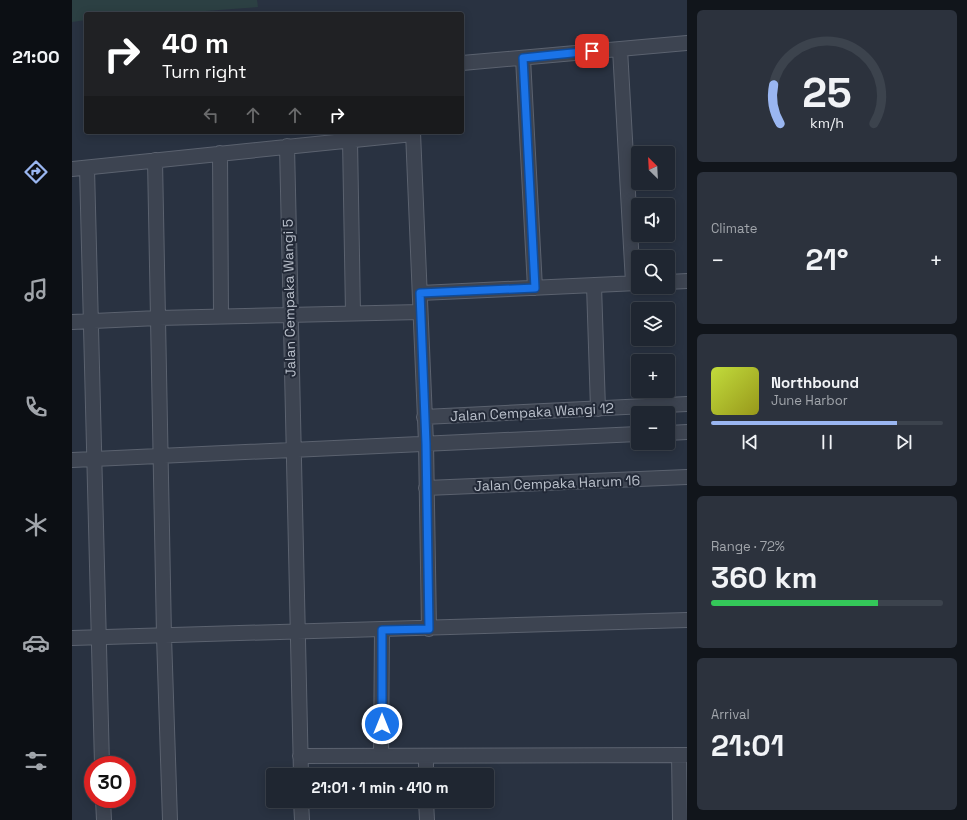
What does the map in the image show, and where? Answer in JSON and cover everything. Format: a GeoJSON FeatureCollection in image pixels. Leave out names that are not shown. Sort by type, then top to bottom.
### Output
{"type":"FeatureCollection","features":[{"type":"Feature","properties":{"kind":"street"},"geometry":{"type":"LineString","coordinates":[[464,63],[687,43]]}},
{"type":"Feature","properties":{"kind":"street"},"geometry":{"type":"LineString","coordinates":[[620,49],[634,250]]}},
{"type":"Feature","properties":{"kind":"street"},"geometry":{"type":"LineString","coordinates":[[523,58],[535,288]]}},
{"type":"Feature","properties":{"kind":"street"},"geometry":{"type":"LineString","coordinates":[[72,169],[404,134]]}},
{"type":"Feature","properties":{"kind":"street"},"geometry":{"type":"LineString","coordinates":[[413,134],[426,444],[429,629]]}},
{"type":"Feature","properties":{"kind":"street"},"geometry":{"type":"LineString","coordinates":[[350,140],[353,313]]}},
{"type":"Feature","properties":{"kind":"street","name":"Jalan Cempaka Wangi 5"},"geometry":{"type":"LineString","coordinates":[[287,146],[292,450],[301,768]]}},
{"type":"Feature","properties":{"kind":"street"},"geometry":{"type":"LineString","coordinates":[[220,153],[221,316]]}},
{"type":"Feature","properties":{"kind":"street"},"geometry":{"type":"LineString","coordinates":[[155,160],[164,636],[170,820]]}},
{"type":"Feature","properties":{"kind":"street"},"geometry":{"type":"LineString","coordinates":[[87,168],[102,756]]}},
{"type":"Feature","properties":{"kind":"street"},"geometry":{"type":"LineString","coordinates":[[675,282],[687,281]]}},
{"type":"Feature","properties":{"kind":"street"},"geometry":{"type":"LineString","coordinates":[[420,293],[631,283]]}},
{"type":"Feature","properties":{"kind":"street"},"geometry":{"type":"LineString","coordinates":[[594,285],[598,409]]}},
{"type":"Feature","properties":{"kind":"street"},"geometry":{"type":"LineString","coordinates":[[72,322],[221,316],[420,312]]}},
{"type":"Feature","properties":{"kind":"street","name":"Jalan Cempaka Wangi 12"},"geometry":{"type":"LineString","coordinates":[[424,417],[687,404]]}},
{"type":"Feature","properties":{"kind":"street"},"geometry":{"type":"LineString","coordinates":[[675,433],[687,432]]}},
{"type":"Feature","properties":{"kind":"street"},"geometry":{"type":"LineString","coordinates":[[72,460],[631,434]]}},
{"type":"Feature","properties":{"kind":"street","name":"Jalan Cempaka Harum 16"},"geometry":{"type":"LineString","coordinates":[[426,488],[687,477]]}},
{"type":"Feature","properties":{"kind":"street"},"geometry":{"type":"LineString","coordinates":[[72,638],[429,629],[687,620]]}},
{"type":"Feature","properties":{"kind":"street"},"geometry":{"type":"LineString","coordinates":[[382,630],[382,756]]}},
{"type":"Feature","properties":{"kind":"street"},"geometry":{"type":"LineString","coordinates":[[300,756],[683,755],[680,820]]}},
{"type":"Feature","properties":{"kind":"street"},"geometry":{"type":"LineString","coordinates":[[426,756],[426,768]]}},
{"type":"Feature","properties":{"kind":"street"},"geometry":{"type":"LineString","coordinates":[[103,808],[104,820]]}},
{"type":"Feature","properties":{"kind":"street"},"geometry":{"type":"LineString","coordinates":[[301,808],[302,820]]}},
{"type":"Feature","properties":{"kind":"street"},"geometry":{"type":"LineString","coordinates":[[426,808],[427,820]]}},
{"type":"Feature","properties":{"kind":"green space"},"geometry":{"type":"Polygon","coordinates":[[[72,0],[257,0],[258,7],[192,12],[84,12],[84,20],[72,22],[72,0]]]}},
{"type":"Feature","properties":{"kind":"route"},"geometry":{"type":"LineString","coordinates":[[382,724],[382,630],[429,629],[426,444],[420,293],[535,288],[523,58],[592,51]]}}]}
